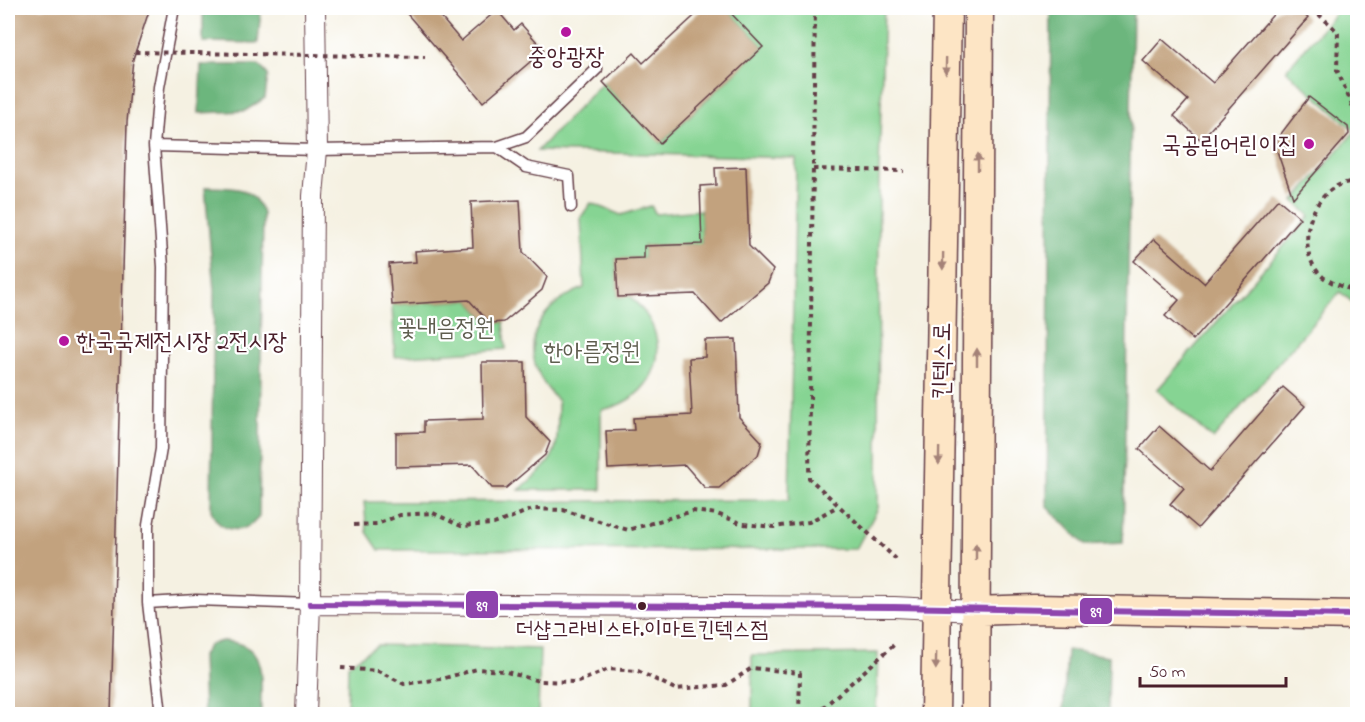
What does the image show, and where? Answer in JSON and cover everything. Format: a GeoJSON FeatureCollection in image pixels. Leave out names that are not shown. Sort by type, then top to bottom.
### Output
{"type":"FeatureCollection","features":[{"type":"Feature","properties":{"kind":"main road","name":"킨텍스로"},"geometry":{"type":"LineString","coordinates":[[935,714],[947,8]]}},
{"type":"Feature","properties":{"kind":"main road","name":"킨텍스로"},"geometry":{"type":"LineString","coordinates":[[975,714],[979,8]]}},
{"type":"Feature","properties":{"kind":"main road"},"geometry":{"type":"LineString","coordinates":[[975,610],[1358,615]]}},
{"type":"Feature","properties":{"kind":"street"},"geometry":{"type":"LineString","coordinates":[[306,714],[310,604],[313,196],[317,150],[315,8]]}},
{"type":"Feature","properties":{"kind":"street"},"geometry":{"type":"LineString","coordinates":[[310,604],[975,610]]}},
{"type":"Feature","properties":{"kind":"lane"},"geometry":{"type":"LineString","coordinates":[[161,714],[148,603],[148,525],[161,449],[162,381],[163,267],[154,146],[165,52],[174,8]]}},
{"type":"Feature","properties":{"kind":"lane"},"geometry":{"type":"LineString","coordinates":[[154,146],[317,150],[497,147],[526,137],[597,69]]}},
{"type":"Feature","properties":{"kind":"lane"},"geometry":{"type":"LineString","coordinates":[[497,147],[526,167],[569,176],[571,207]]}},
{"type":"Feature","properties":{"kind":"lane"},"geometry":{"type":"LineString","coordinates":[[148,603],[196,600],[310,604]]}},
{"type":"Feature","properties":{"kind":"path"},"geometry":{"type":"LineString","coordinates":[[815,8],[809,478],[896,559]]}},
{"type":"Feature","properties":{"kind":"path"},"geometry":{"type":"LineString","coordinates":[[1312,8],[1338,32],[1337,70],[1358,119]]}},
{"type":"Feature","properties":{"kind":"path"},"geometry":{"type":"LineString","coordinates":[[1352,8],[1358,14]]}},
{"type":"Feature","properties":{"kind":"path"},"geometry":{"type":"LineString","coordinates":[[135,52],[425,57]]}},
{"type":"Feature","properties":{"kind":"path"},"geometry":{"type":"LineString","coordinates":[[813,169],[904,171]]}},
{"type":"Feature","properties":{"kind":"path"},"geometry":{"type":"LineString","coordinates":[[1358,181],[1345,182],[1327,192],[1315,208],[1307,236],[1307,248],[1314,266],[1324,278],[1358,292]]}},
{"type":"Feature","properties":{"kind":"path"},"geometry":{"type":"LineString","coordinates":[[354,525],[377,524],[400,515],[433,513],[461,525],[494,524],[533,509],[563,510],[628,530],[693,511],[717,514],[743,524],[774,527],[809,522],[838,506]]}},
{"type":"Feature","properties":{"kind":"path"},"geometry":{"type":"LineString","coordinates":[[816,714],[895,644]]}},
{"type":"Feature","properties":{"kind":"path"},"geometry":{"type":"LineString","coordinates":[[341,668],[378,671],[404,684],[441,679],[477,669],[504,671],[539,681],[579,682],[609,669],[638,671],[675,689],[726,685],[752,668],[800,673],[799,714]]}},
{"type":"Feature","properties":{"kind":"green space"},"geometry":{"type":"Polygon","coordinates":[[[203,8],[261,8],[258,43],[203,42],[203,8]]]}},
{"type":"Feature","properties":{"kind":"green space"},"geometry":{"type":"Polygon","coordinates":[[[731,8],[884,8],[879,171],[878,508],[856,549],[379,550],[367,532],[364,502],[789,500],[796,158],[537,151],[603,82],[661,143],[763,47],[728,10],[731,8]]]}},
{"type":"Feature","properties":{"kind":"green space"},"geometry":{"type":"Polygon","coordinates":[[[1051,8],[1133,8],[1123,543],[1085,545],[1047,506],[1051,8]]]}},
{"type":"Feature","properties":{"kind":"green space"},"geometry":{"type":"Polygon","coordinates":[[[1340,8],[1357,8],[1357,306],[1340,292],[1213,439],[1157,390],[1310,216],[1294,201],[1355,131],[1286,70],[1340,8]]]}},
{"type":"Feature","properties":{"kind":"green space"},"geometry":{"type":"Polygon","coordinates":[[[201,65],[259,65],[268,75],[265,98],[245,111],[199,113],[201,65]]]}},
{"type":"Feature","properties":{"kind":"green space"},"geometry":{"type":"Polygon","coordinates":[[[205,187],[232,188],[247,192],[263,213],[259,517],[253,523],[239,529],[226,528],[220,524],[211,510],[214,290],[205,187]]]}},
{"type":"Feature","properties":{"kind":"green space","name":"한아름정원"},"geometry":{"type":"Polygon","coordinates":[[[591,203],[621,215],[651,206],[656,214],[701,210],[702,244],[644,246],[644,258],[616,259],[618,297],[630,296],[644,312],[651,323],[658,353],[655,367],[641,390],[616,406],[601,410],[601,490],[519,490],[543,468],[554,452],[558,401],[545,385],[536,368],[533,352],[534,336],[550,308],[565,297],[584,288],[581,217],[591,203]]]}},
{"type":"Feature","properties":{"kind":"green space","name":"꽃내음정원"},"geometry":{"type":"Polygon","coordinates":[[[469,300],[489,323],[504,322],[506,349],[395,357],[392,305],[469,300]]]}},
{"type":"Feature","properties":{"kind":"green space"},"geometry":{"type":"Polygon","coordinates":[[[222,641],[237,643],[248,648],[255,655],[261,676],[261,714],[204,714],[202,656],[209,645],[222,641]]]}},
{"type":"Feature","properties":{"kind":"green space"},"geometry":{"type":"Polygon","coordinates":[[[377,645],[540,649],[538,714],[347,714],[348,665],[377,645]]]}},
{"type":"Feature","properties":{"kind":"green space"},"geometry":{"type":"Polygon","coordinates":[[[1067,650],[1109,656],[1108,714],[1063,714],[1067,650]]]}},
{"type":"Feature","properties":{"kind":"green space"},"geometry":{"type":"Polygon","coordinates":[[[878,653],[876,714],[752,714],[752,655],[878,653]]]}},
{"type":"Feature","properties":{"kind":"building","name":"한국국제전시장 2전시장"},"geometry":{"type":"Polygon","coordinates":[[[8,8],[150,8],[133,59],[127,122],[111,714],[8,714],[8,8]]]}},
{"type":"Feature","properties":{"kind":"building"},"geometry":{"type":"Polygon","coordinates":[[[402,8],[433,8],[461,41],[497,10],[514,30],[521,24],[544,50],[483,102],[402,8]]]}},
{"type":"Feature","properties":{"kind":"building"},"geometry":{"type":"Polygon","coordinates":[[[703,8],[726,8],[763,47],[660,143],[603,82],[634,53],[643,63],[703,8]]]}},
{"type":"Feature","properties":{"kind":"building"},"geometry":{"type":"Polygon","coordinates":[[[1279,8],[1296,8],[1308,18],[1201,140],[1174,116],[1188,100],[1143,61],[1162,39],[1213,83],[1279,8]]]}},
{"type":"Feature","properties":{"kind":"building","name":"국공립어린이집"},"geometry":{"type":"Polygon","coordinates":[[[1309,97],[1348,127],[1349,134],[1293,198],[1276,148],[1277,139],[1309,97]]]}},
{"type":"Feature","properties":{"kind":"building"},"geometry":{"type":"Polygon","coordinates":[[[746,167],[749,246],[773,270],[768,283],[721,323],[695,294],[618,297],[616,259],[644,258],[644,246],[702,244],[700,186],[716,185],[715,168],[746,167]]]}},
{"type":"Feature","properties":{"kind":"building"},"geometry":{"type":"Polygon","coordinates":[[[1278,199],[1300,218],[1193,340],[1165,316],[1179,300],[1134,261],[1154,239],[1204,283],[1278,199]]]}},
{"type":"Feature","properties":{"kind":"building"},"geometry":{"type":"Polygon","coordinates":[[[520,200],[523,252],[547,277],[542,290],[504,322],[490,323],[469,300],[392,305],[389,264],[416,262],[415,251],[473,247],[471,202],[520,200]]]}},
{"type":"Feature","properties":{"kind":"building"},"geometry":{"type":"Polygon","coordinates":[[[736,339],[739,417],[762,442],[758,455],[719,488],[705,488],[685,465],[608,469],[606,431],[634,430],[633,418],[692,415],[689,358],[705,357],[705,340],[736,339]]]}},
{"type":"Feature","properties":{"kind":"building"},"geometry":{"type":"Polygon","coordinates":[[[482,362],[525,362],[526,417],[550,442],[545,455],[506,488],[492,488],[472,465],[396,467],[396,433],[424,432],[424,421],[483,419],[482,362]]]}},
{"type":"Feature","properties":{"kind":"building"},"geometry":{"type":"Polygon","coordinates":[[[1283,387],[1305,406],[1198,528],[1170,504],[1184,488],[1139,449],[1159,426],[1210,471],[1283,387]]]}},
{"type":"Feature","properties":{"kind":"transit line","name":"89"},"geometry":{"type":"LineString","coordinates":[[310,604],[894,607],[1358,615]]}},
{"type":"Feature","properties":{"kind":"place","name":"중앙광장"},"geometry":{"type":"Point","coordinates":[566,32]}},
{"type":"Feature","properties":{"kind":"place","name":"국공립어린이집"},"geometry":{"type":"Point","coordinates":[1309,144]}},
{"type":"Feature","properties":{"kind":"place","name":"한국국제전시장 2전시장"},"geometry":{"type":"Point","coordinates":[64,341]}},
{"type":"Feature","properties":{"kind":"place","name":"더샵그라비스타.이마트킨텍스점"},"geometry":{"type":"Point","coordinates":[642,606]}}]}
